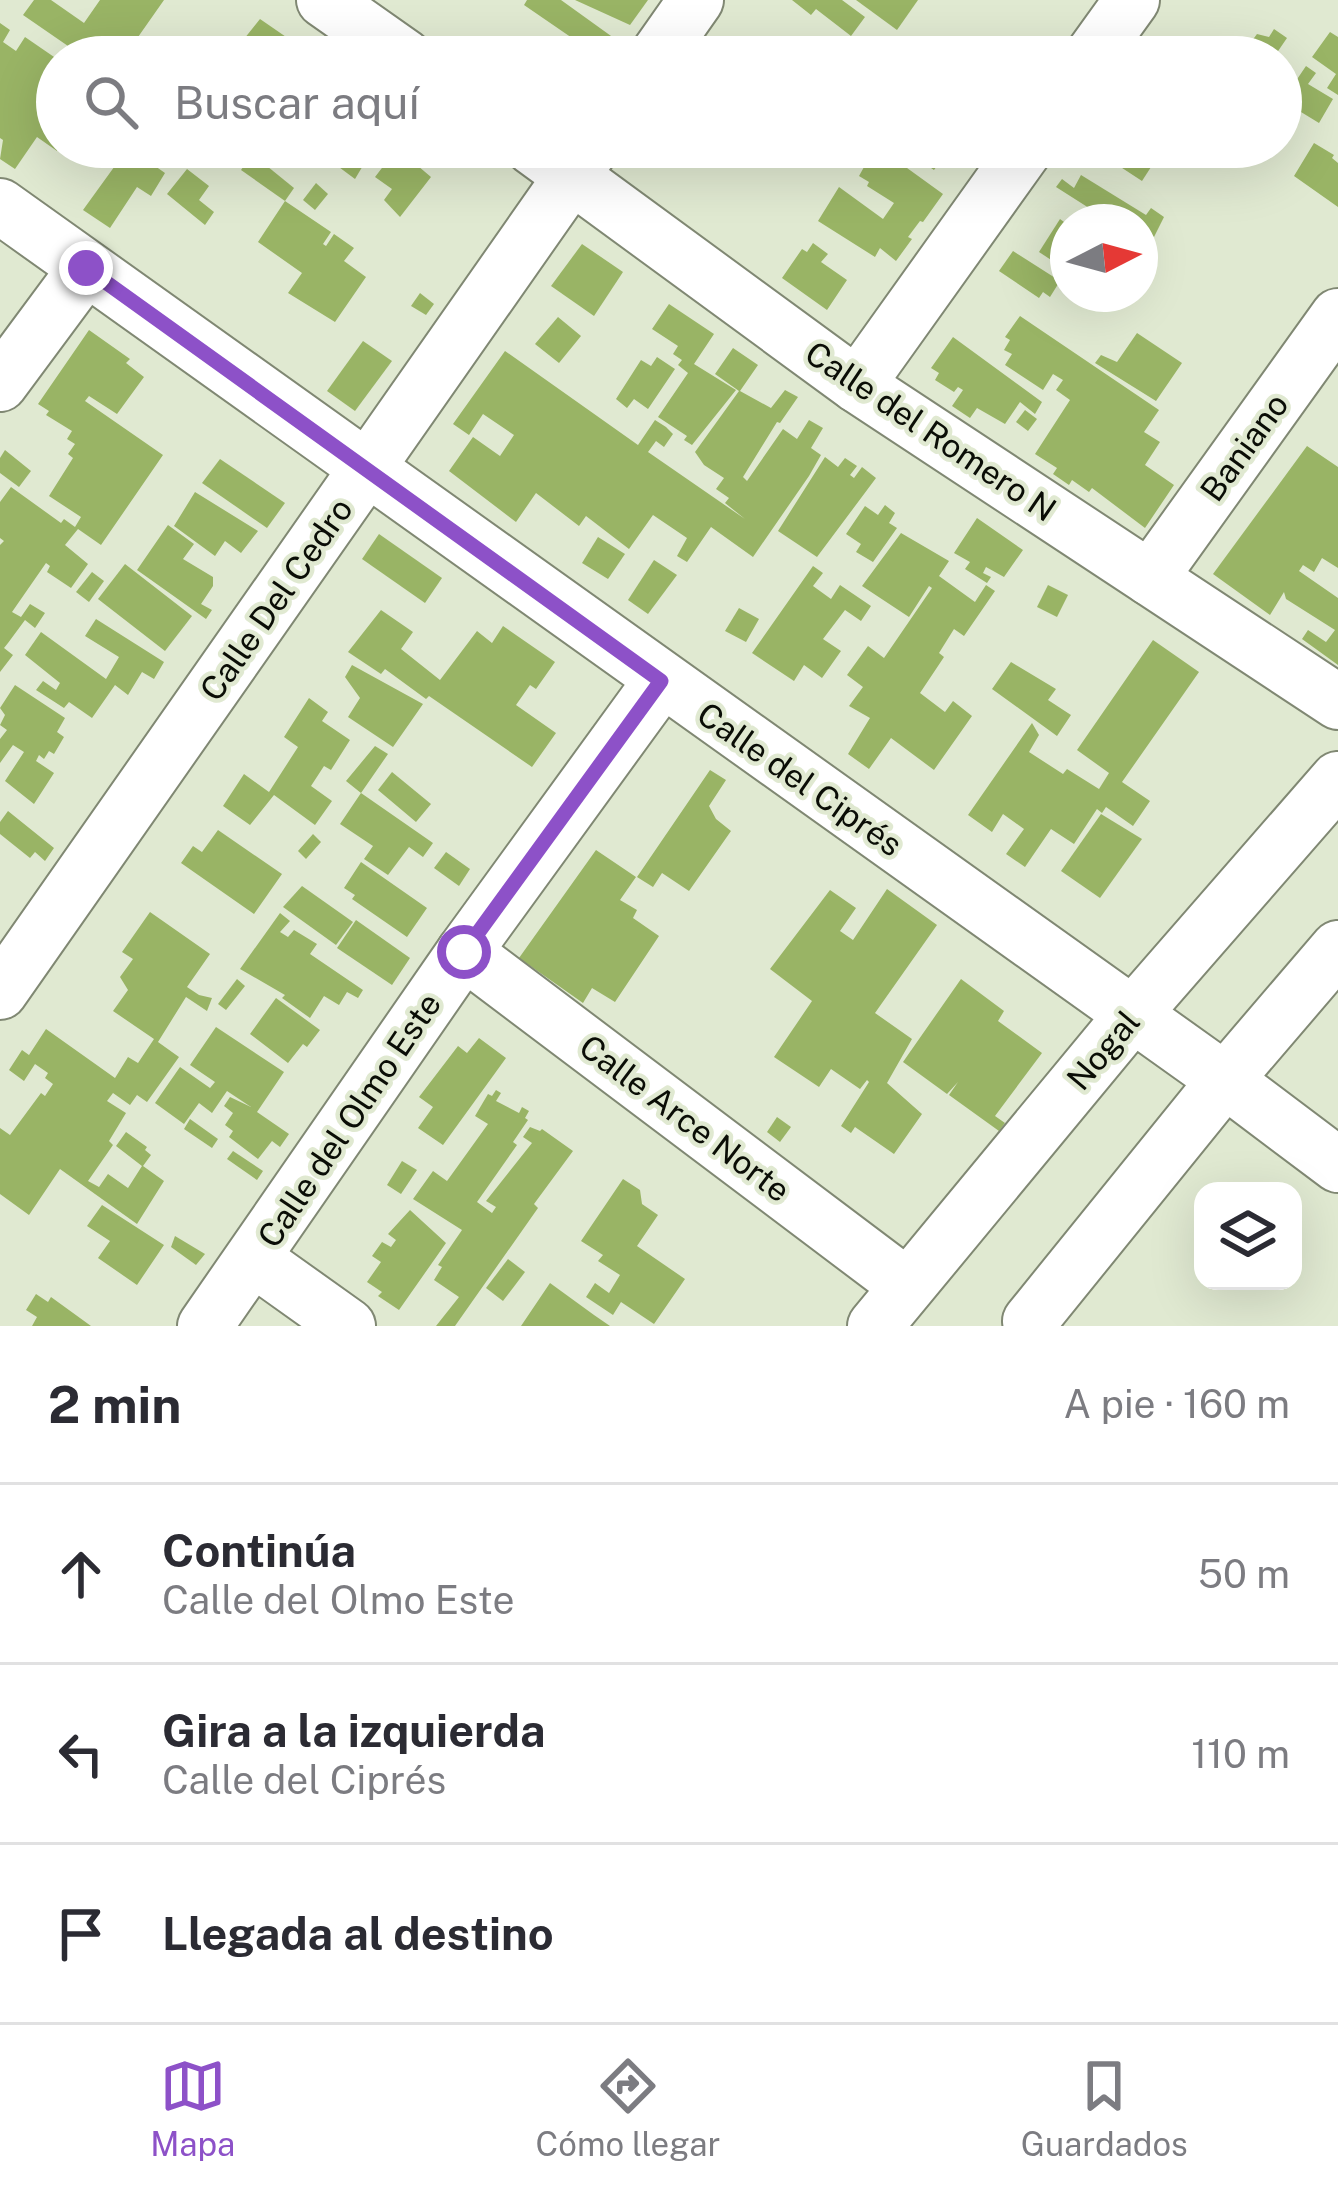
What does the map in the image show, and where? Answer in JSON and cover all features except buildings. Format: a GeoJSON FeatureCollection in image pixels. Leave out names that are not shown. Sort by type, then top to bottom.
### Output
{"type":"FeatureCollection","features":[{"type":"Feature","properties":{"kind":"street"},"geometry":{"type":"LineString","coordinates":[[324,0],[375,36]]}},
{"type":"Feature","properties":{"kind":"street"},"geometry":{"type":"LineString","coordinates":[[671,36],[696,0]]}},
{"type":"Feature","properties":{"kind":"street"},"geometry":{"type":"LineString","coordinates":[[1106,36],[1132,0]]}},
{"type":"Feature","properties":{"kind":"street","name":"Calle Del Cedro"},"geometry":{"type":"LineString","coordinates":[[0,992],[368,468],[557,168]]}},
{"type":"Feature","properties":{"kind":"street","name":"Calle del Romero N"},"geometry":{"type":"LineString","coordinates":[[580,168],[856,385],[1338,702]]}},
{"type":"Feature","properties":{"kind":"street"},"geometry":{"type":"LineString","coordinates":[[856,385],[1012,168]]}},
{"type":"Feature","properties":{"kind":"street","name":"Calle del Ciprés"},"geometry":{"type":"LineString","coordinates":[[0,206],[1225,1080],[1338,1166]]}},
{"type":"Feature","properties":{"kind":"street"},"geometry":{"type":"LineString","coordinates":[[0,384],[86,268]]}},
{"type":"Feature","properties":{"kind":"street","name":"Baniano"},"geometry":{"type":"LineString","coordinates":[[1150,578],[1338,316]]}},
{"type":"Feature","properties":{"kind":"street","name":"Calle del Olmo Este"},"geometry":{"type":"LineString","coordinates":[[205,1326],[464,952],[661,681]]}},
{"type":"Feature","properties":{"kind":"street","name":"Nogal"},"geometry":{"type":"LineString","coordinates":[[891,1306],[1133,1014],[1338,779]]}},
{"type":"Feature","properties":{"kind":"street"},"geometry":{"type":"LineString","coordinates":[[1030,1321],[1338,948]]}},
{"type":"Feature","properties":{"kind":"street","name":"Calle Arce Norte"},"geometry":{"type":"LineString","coordinates":[[464,952],[891,1306]]}},
{"type":"Feature","properties":{"kind":"street"},"geometry":{"type":"LineString","coordinates":[[254,1259],[348,1326]]}},
{"type":"Feature","properties":{"kind":"route"},"geometry":{"type":"LineString","coordinates":[[86,268],[661,681],[464,952]]}}]}
